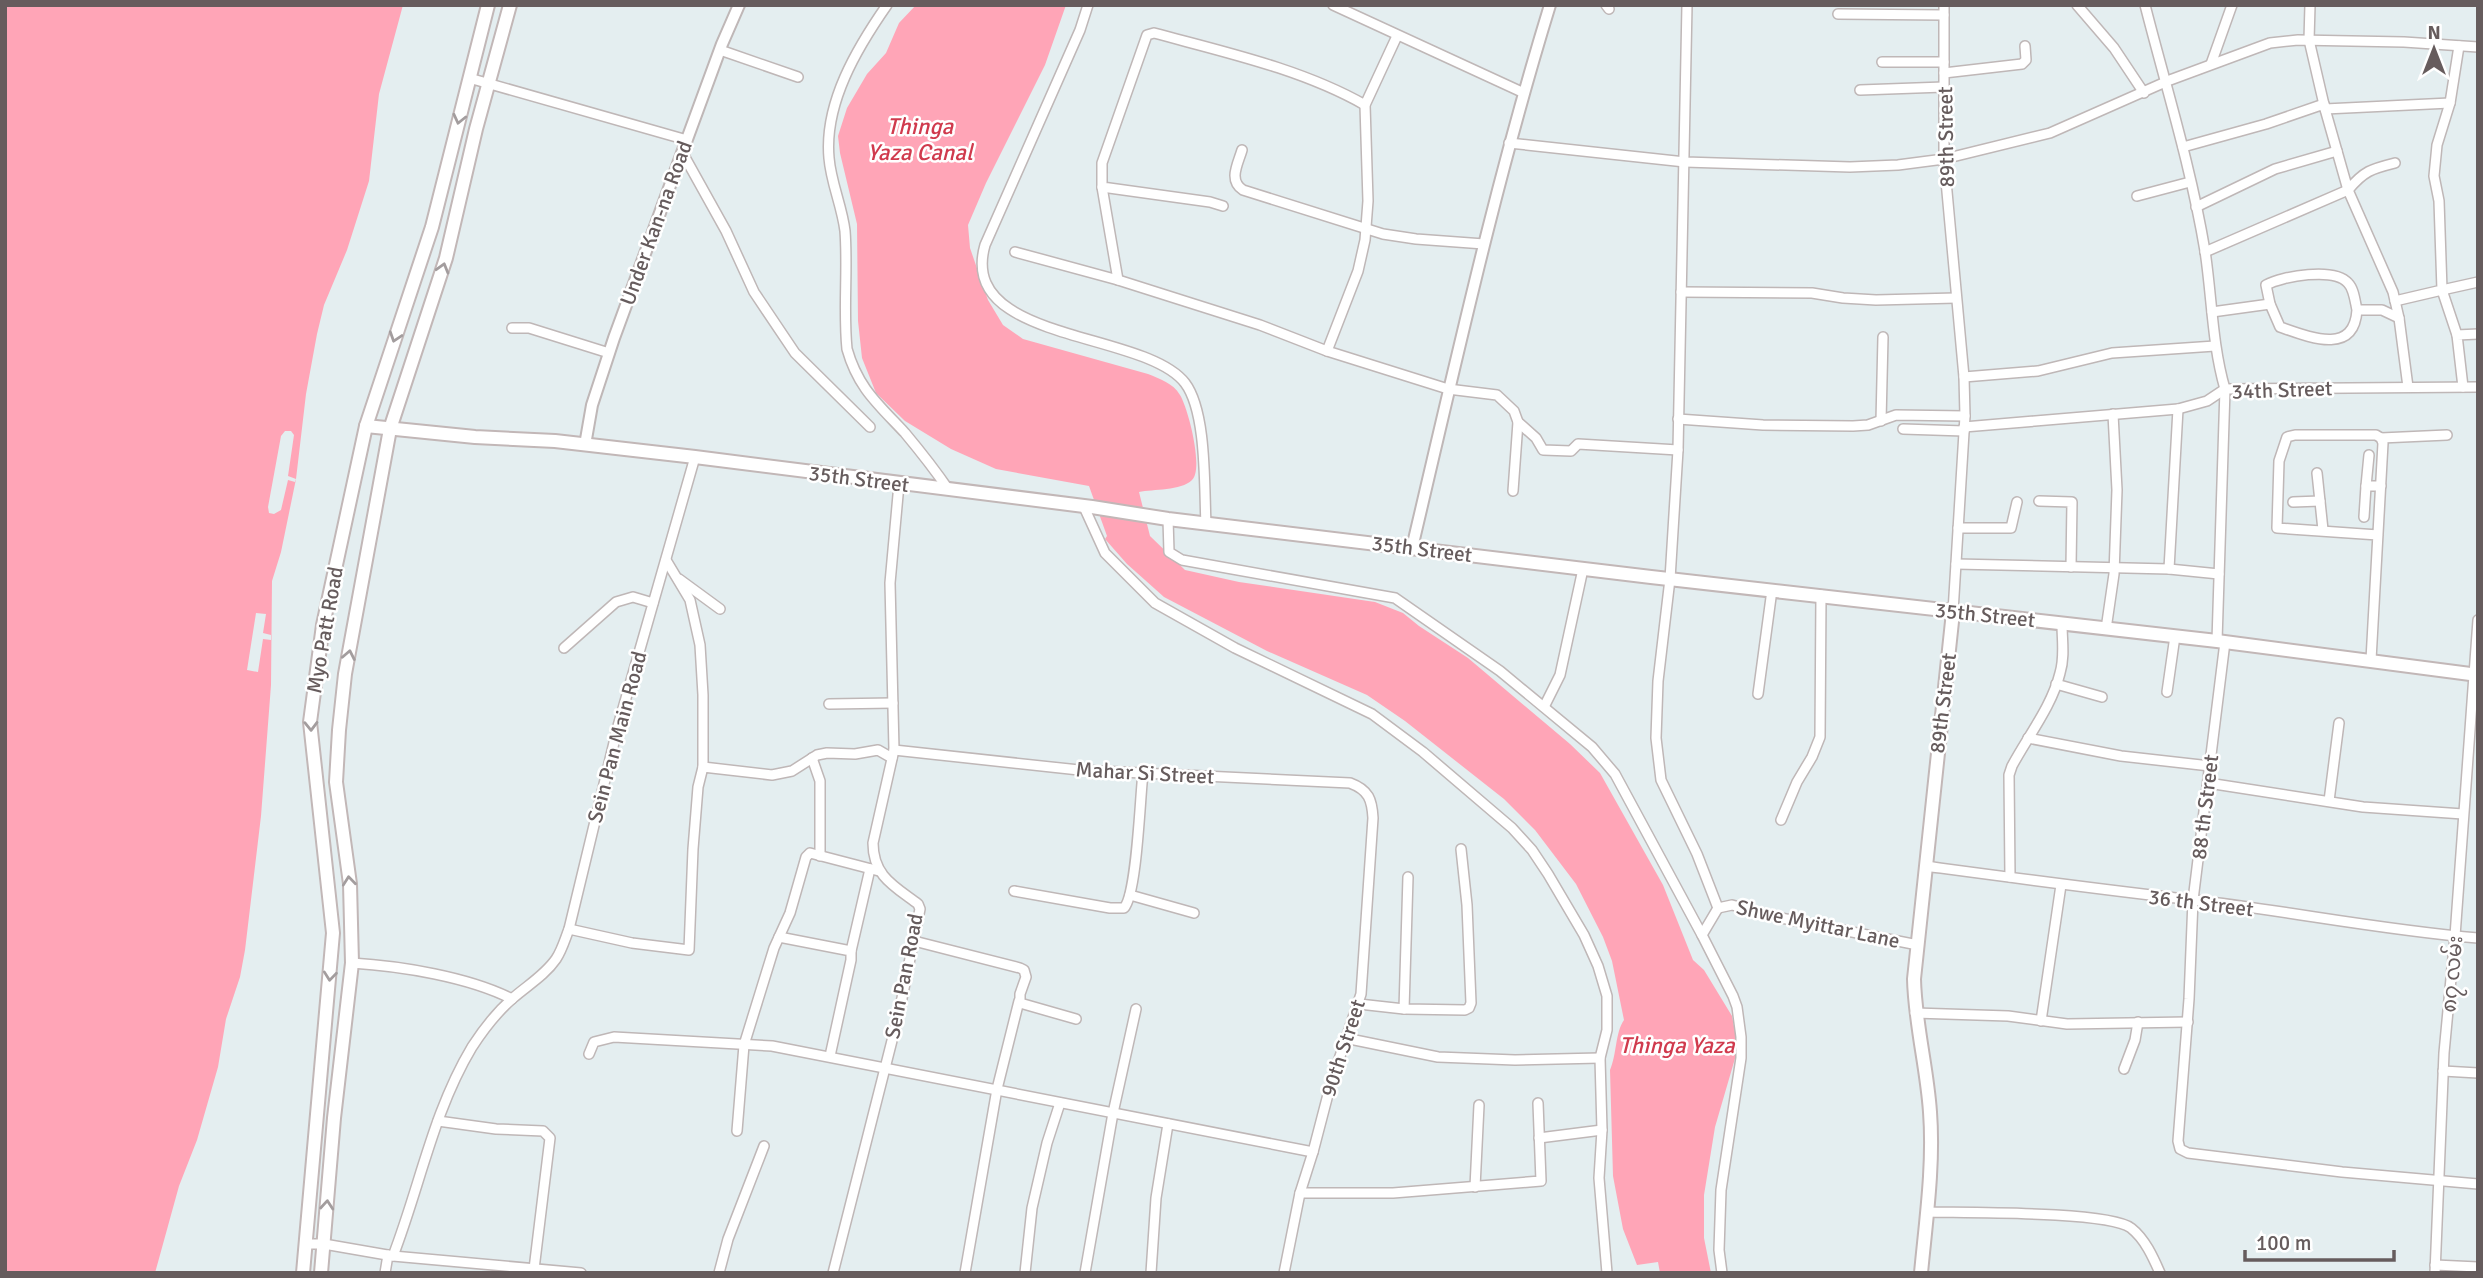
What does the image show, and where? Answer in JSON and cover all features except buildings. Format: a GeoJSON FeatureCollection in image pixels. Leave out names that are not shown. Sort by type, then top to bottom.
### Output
{"type":"FeatureCollection","features":[{"type":"Feature","properties":{"kind":"main road","name":"Myo Patt Road"},"geometry":{"type":"LineString","coordinates":[[303,1273],[333,933],[310,722],[323,625],[366,426],[432,227],[488,5]]}},
{"type":"Feature","properties":{"kind":"main road","name":"Myo Patt Road"},"geometry":{"type":"LineString","coordinates":[[321,1273],[334,1118],[352,963],[350,884],[336,782],[345,674],[390,429],[443,270],[510,5]]}},
{"type":"Feature","properties":{"kind":"main road","name":"35th Street"},"geometry":{"type":"LineString","coordinates":[[366,426],[695,457],[1206,524],[2175,636],[2475,675]]}},
{"type":"Feature","properties":{"kind":"main road","name":"89th Street"},"geometry":{"type":"LineString","coordinates":[[1921,1273],[1927,1212],[1931,1116],[1915,1013],[1914,979],[1953,612]]}},
{"type":"Feature","properties":{"kind":"main road"},"geometry":{"type":"LineString","coordinates":[[333,933],[353,933]]}},
{"type":"Feature","properties":{"kind":"street","name":"Under Kan-na Road"},"geometry":{"type":"LineString","coordinates":[[585,445],[592,405],[609,354],[682,152],[739,5]]}},
{"type":"Feature","properties":{"kind":"street"},"geometry":{"type":"LineString","coordinates":[[887,5],[849,69],[830,117],[828,136],[834,189],[845,230],[847,349],[852,368],[868,395],[906,435],[948,489]]}},
{"type":"Feature","properties":{"kind":"street"},"geometry":{"type":"LineString","coordinates":[[1088,5],[1080,30],[985,245],[983,271],[996,297],[1012,311],[1066,333],[1153,360],[1171,370],[1185,383],[1192,398],[1203,445],[1206,524]]}},
{"type":"Feature","properties":{"kind":"street"},"geometry":{"type":"LineString","coordinates":[[1333,5],[1524,93]]}},
{"type":"Feature","properties":{"kind":"street"},"geometry":{"type":"LineString","coordinates":[[1412,548],[1509,143],[1550,5]]}},
{"type":"Feature","properties":{"kind":"street"},"geometry":{"type":"LineString","coordinates":[[1687,5],[1678,450],[1670,579],[1658,681],[1657,761],[1665,789],[1697,855],[1718,908],[1702,935]]}},
{"type":"Feature","properties":{"kind":"street"},"geometry":{"type":"LineString","coordinates":[[2077,5],[2114,48],[2144,93]]}},
{"type":"Feature","properties":{"kind":"street","name":"88 th Street"},"geometry":{"type":"LineString","coordinates":[[2145,5],[2176,117],[2196,207],[2205,252],[2216,346],[2225,389],[2219,574],[2221,642],[2210,766],[2193,900],[2188,1022],[2178,1141],[2180,1149],[2188,1153],[2342,1172],[2439,1180]]}},
{"type":"Feature","properties":{"kind":"street"},"geometry":{"type":"LineString","coordinates":[[2211,64],[2232,5]]}},
{"type":"Feature","properties":{"kind":"street"},"geometry":{"type":"LineString","coordinates":[[2311,5],[2308,40],[2348,190],[2388,278],[2395,301],[2408,387]]}},
{"type":"Feature","properties":{"kind":"street"},"geometry":{"type":"LineString","coordinates":[[1838,14],[1944,10]]}},
{"type":"Feature","properties":{"kind":"street","name":"89th Street"},"geometry":{"type":"LineString","coordinates":[[1944,10],[1944,159],[1964,377],[1965,416],[1953,612]]}},
{"type":"Feature","properties":{"kind":"street"},"geometry":{"type":"LineString","coordinates":[[1118,280],[1102,187],[1102,163],[1146,35],[1246,58],[1335,89],[1365,104]]}},
{"type":"Feature","properties":{"kind":"street"},"geometry":{"type":"LineString","coordinates":[[1328,351],[1358,271],[1366,228],[1365,104],[1398,36]]}},
{"type":"Feature","properties":{"kind":"street"},"geometry":{"type":"LineString","coordinates":[[1509,143],[1685,162],[1850,167],[1898,165],[1944,159],[2050,133],[2211,64],[2270,43],[2308,40],[2478,47]]}},
{"type":"Feature","properties":{"kind":"street"},"geometry":{"type":"LineString","coordinates":[[1944,74],[2022,64],[2026,60],[2025,46]]}},
{"type":"Feature","properties":{"kind":"street"},"geometry":{"type":"LineString","coordinates":[[2459,46],[2450,103],[2437,145],[2434,176],[2439,201],[2442,290],[2457,335],[2463,387]]}},
{"type":"Feature","properties":{"kind":"street"},"geometry":{"type":"LineString","coordinates":[[720,50],[799,76]]}},
{"type":"Feature","properties":{"kind":"street"},"geometry":{"type":"LineString","coordinates":[[1882,62],[1944,62]]}},
{"type":"Feature","properties":{"kind":"street"},"geometry":{"type":"LineString","coordinates":[[469,78],[687,140]]}},
{"type":"Feature","properties":{"kind":"street"},"geometry":{"type":"LineString","coordinates":[[1860,90],[1944,87]]}},
{"type":"Feature","properties":{"kind":"street"},"geometry":{"type":"LineString","coordinates":[[2183,146],[2325,106],[2450,103]]}},
{"type":"Feature","properties":{"kind":"street"},"geometry":{"type":"LineString","coordinates":[[1242,150],[1233,179],[1235,185],[1243,190],[1366,228],[1416,239],[1484,244]]}},
{"type":"Feature","properties":{"kind":"street"},"geometry":{"type":"LineString","coordinates":[[2196,207],[2275,169],[2337,151]]}},
{"type":"Feature","properties":{"kind":"street"},"geometry":{"type":"LineString","coordinates":[[682,152],[726,231],[754,292],[795,353],[870,427]]}},
{"type":"Feature","properties":{"kind":"street"},"geometry":{"type":"LineString","coordinates":[[2205,252],[2348,190],[2361,175],[2395,163]]}},
{"type":"Feature","properties":{"kind":"street"},"geometry":{"type":"LineString","coordinates":[[2137,196],[2190,182]]}},
{"type":"Feature","properties":{"kind":"street"},"geometry":{"type":"LineString","coordinates":[[1102,187],[1223,206]]}},
{"type":"Feature","properties":{"kind":"street"},"geometry":{"type":"LineString","coordinates":[[1015,252],[1118,280],[1448,389],[1497,395],[1514,411],[1518,422],[1513,491]]}},
{"type":"Feature","properties":{"kind":"street"},"geometry":{"type":"LineString","coordinates":[[2305,274],[2336,275],[2347,281],[2352,290],[2357,310],[2356,324],[2350,334],[2343,338],[2311,337],[2280,327],[2270,304],[2265,288],[2269,283],[2305,274]]}},
{"type":"Feature","properties":{"kind":"street"},"geometry":{"type":"LineString","coordinates":[[2395,301],[2478,282]]}},
{"type":"Feature","properties":{"kind":"street"},"geometry":{"type":"LineString","coordinates":[[1681,292],[1812,293],[1876,300],[1956,298]]}},
{"type":"Feature","properties":{"kind":"street"},"geometry":{"type":"LineString","coordinates":[[2212,312],[2270,304]]}},
{"type":"Feature","properties":{"kind":"street"},"geometry":{"type":"LineString","coordinates":[[2357,310],[2382,310],[2399,318]]}},
{"type":"Feature","properties":{"kind":"street"},"geometry":{"type":"LineString","coordinates":[[512,328],[529,328],[609,354]]}},
{"type":"Feature","properties":{"kind":"street"},"geometry":{"type":"LineString","coordinates":[[2457,335],[2478,334]]}},
{"type":"Feature","properties":{"kind":"street"},"geometry":{"type":"LineString","coordinates":[[1881,421],[1883,337]]}},
{"type":"Feature","properties":{"kind":"street"},"geometry":{"type":"LineString","coordinates":[[1964,377],[2038,371],[2112,354],[2216,346]]}},
{"type":"Feature","properties":{"kind":"street","name":"34th Street"},"geometry":{"type":"LineString","coordinates":[[1903,429],[1964,429],[2178,409],[2207,401],[2225,389],[2478,387]]}},
{"type":"Feature","properties":{"kind":"street"},"geometry":{"type":"LineString","coordinates":[[2169,569],[2178,409]]}},
{"type":"Feature","properties":{"kind":"street"},"geometry":{"type":"LineString","coordinates":[[2106,629],[2115,568],[2117,490],[2113,414]]}},
{"type":"Feature","properties":{"kind":"street"},"geometry":{"type":"LineString","coordinates":[[1678,419],[1853,426],[1896,415],[1965,416]]}},
{"type":"Feature","properties":{"kind":"street"},"geometry":{"type":"LineString","coordinates":[[1518,422],[1536,438],[1543,450],[1572,452],[1578,444],[1678,450]]}},
{"type":"Feature","properties":{"kind":"street"},"geometry":{"type":"LineString","coordinates":[[2378,535],[2277,528],[2279,461],[2287,437],[2354,434],[2376,435],[2381,438],[2447,435]]}},
{"type":"Feature","properties":{"kind":"street"},"geometry":{"type":"LineString","coordinates":[[2371,660],[2383,443],[2381,438]]}},
{"type":"Feature","properties":{"kind":"street"},"geometry":{"type":"LineString","coordinates":[[2364,517],[2369,455]]}},
{"type":"Feature","properties":{"kind":"street","name":"Sein Pan Main Road"},"geometry":{"type":"LineString","coordinates":[[385,1273],[405,1224],[431,1138],[461,1067],[474,1044],[512,999],[534,982],[556,959],[569,929],[618,726],[695,457]]}},
{"type":"Feature","properties":{"kind":"street"},"geometry":{"type":"LineString","coordinates":[[2317,473],[2323,530]]}},
{"type":"Feature","properties":{"kind":"street"},"geometry":{"type":"LineString","coordinates":[[830,1056],[851,951],[874,870],[873,843],[893,754],[890,583],[900,484]]}},
{"type":"Feature","properties":{"kind":"street"},"geometry":{"type":"LineString","coordinates":[[2366,486],[2381,486]]}},
{"type":"Feature","properties":{"kind":"street"},"geometry":{"type":"LineString","coordinates":[[2039,501],[2072,502],[2071,567]]}},
{"type":"Feature","properties":{"kind":"street"},"geometry":{"type":"LineString","coordinates":[[2293,502],[2320,501]]}},
{"type":"Feature","properties":{"kind":"street"},"geometry":{"type":"LineString","coordinates":[[1958,528],[2011,528],[2017,502]]}},
{"type":"Feature","properties":{"kind":"street"},"geometry":{"type":"LineString","coordinates":[[1088,507],[1105,553],[1155,603],[1235,648],[1372,714],[1423,752],[1512,828],[1532,849],[1584,935],[1598,966],[1607,996],[1607,1030],[1600,1058],[1602,1130],[1599,1178],[1607,1273]]}},
{"type":"Feature","properties":{"kind":"street"},"geometry":{"type":"LineString","coordinates":[[1168,519],[1170,552],[1182,560],[1395,598],[1477,655],[1544,707],[1592,747],[1615,774],[1702,935],[1737,1007],[1741,1058],[1721,1190],[1719,1250],[1723,1273]]}},
{"type":"Feature","properties":{"kind":"street"},"geometry":{"type":"LineString","coordinates":[[569,929],[632,943],[689,950],[694,837],[699,779],[703,767],[703,695],[700,645],[690,600],[666,561]]}},
{"type":"Feature","properties":{"kind":"street"},"geometry":{"type":"LineString","coordinates":[[1956,564],[2169,569],[2219,574]]}},
{"type":"Feature","properties":{"kind":"street"},"geometry":{"type":"LineString","coordinates":[[1544,707],[1560,675],[1583,569]]}},
{"type":"Feature","properties":{"kind":"street"},"geometry":{"type":"LineString","coordinates":[[677,578],[720,609]]}},
{"type":"Feature","properties":{"kind":"street"},"geometry":{"type":"LineString","coordinates":[[1758,694],[1772,590]]}},
{"type":"Feature","properties":{"kind":"street"},"geometry":{"type":"LineString","coordinates":[[1781,820],[1820,737],[1821,595]]}},
{"type":"Feature","properties":{"kind":"street"},"geometry":{"type":"LineString","coordinates":[[564,648],[616,602],[633,597],[653,603]]}},
{"type":"Feature","properties":{"kind":"street","name":"၈၇ လမ်း"},"geometry":{"type":"LineString","coordinates":[[2435,1269],[2444,1071],[2478,620]]}},
{"type":"Feature","properties":{"kind":"street"},"geometry":{"type":"LineString","coordinates":[[2010,877],[2009,775],[2056,684],[2063,658],[2062,624]]}},
{"type":"Feature","properties":{"kind":"street"},"geometry":{"type":"LineString","coordinates":[[2167,692],[2175,636]]}},
{"type":"Feature","properties":{"kind":"street"},"geometry":{"type":"LineString","coordinates":[[2056,684],[2102,697]]}},
{"type":"Feature","properties":{"kind":"street"},"geometry":{"type":"LineString","coordinates":[[829,704],[893,703]]}},
{"type":"Feature","properties":{"kind":"street"},"geometry":{"type":"LineString","coordinates":[[2329,801],[2339,723]]}},
{"type":"Feature","properties":{"kind":"street"},"geometry":{"type":"LineString","coordinates":[[2028,738],[2121,756],[2210,766]]}},
{"type":"Feature","properties":{"kind":"street","name":"Mahar Si Street"},"geometry":{"type":"LineString","coordinates":[[812,758],[827,754],[855,754],[878,750],[893,754],[1143,773],[1350,783],[1359,787],[1372,800],[1373,818]]}},
{"type":"Feature","properties":{"kind":"street"},"geometry":{"type":"LineString","coordinates":[[703,767],[778,775],[802,766],[812,758],[820,781],[820,856]]}},
{"type":"Feature","properties":{"kind":"street"},"geometry":{"type":"LineString","coordinates":[[1014,891],[1118,908],[1126,906],[1130,895],[1143,773]]}},
{"type":"Feature","properties":{"kind":"street"},"geometry":{"type":"LineString","coordinates":[[2208,783],[2363,807],[2463,814]]}},
{"type":"Feature","properties":{"kind":"street","name":"90th Street"},"geometry":{"type":"LineString","coordinates":[[1284,1273],[1300,1193],[1345,1038],[1359,1004],[1373,818]]}},
{"type":"Feature","properties":{"kind":"street"},"geometry":{"type":"LineString","coordinates":[[1359,1004],[1404,1009],[1469,1008],[1467,905],[1461,849]]}},
{"type":"Feature","properties":{"kind":"street"},"geometry":{"type":"LineString","coordinates":[[737,1131],[744,1045],[774,948],[790,914],[806,857],[810,853],[874,870]]}},
{"type":"Feature","properties":{"kind":"street","name":"36 th Street"},"geometry":{"type":"LineString","coordinates":[[1925,866],[2478,938]]}},
{"type":"Feature","properties":{"kind":"street","name":"Sein Pan Road"},"geometry":{"type":"LineString","coordinates":[[833,1273],[885,1066],[919,915],[918,904],[874,870]]}},
{"type":"Feature","properties":{"kind":"street"},"geometry":{"type":"LineString","coordinates":[[1404,1009],[1408,877]]}},
{"type":"Feature","properties":{"kind":"street"},"geometry":{"type":"LineString","coordinates":[[2041,1021],[2061,885]]}},
{"type":"Feature","properties":{"kind":"street"},"geometry":{"type":"LineString","coordinates":[[1130,895],[1194,913]]}},
{"type":"Feature","properties":{"kind":"street","name":"Shwe Myittar Lane"},"geometry":{"type":"LineString","coordinates":[[1718,908],[1732,905],[1776,917],[1918,945]]}},
{"type":"Feature","properties":{"kind":"street"},"geometry":{"type":"LineString","coordinates":[[779,937],[851,951]]}},
{"type":"Feature","properties":{"kind":"street"},"geometry":{"type":"LineString","coordinates":[[914,941],[1020,968],[1024,970],[1026,977],[997,1089],[964,1273]]}},
{"type":"Feature","properties":{"kind":"street"},"geometry":{"type":"LineString","coordinates":[[352,963],[382,965],[481,984],[512,999]]}},
{"type":"Feature","properties":{"kind":"street"},"geometry":{"type":"LineString","coordinates":[[1019,1001],[1052,1014],[1076,1019]]}},
{"type":"Feature","properties":{"kind":"street"},"geometry":{"type":"LineString","coordinates":[[1086,1273],[1114,1113],[1136,1009]]}},
{"type":"Feature","properties":{"kind":"street"},"geometry":{"type":"LineString","coordinates":[[1915,1013],[2008,1016],[2067,1024],[2188,1022]]}},
{"type":"Feature","properties":{"kind":"street"},"geometry":{"type":"LineString","coordinates":[[2124,1069],[2138,1022]]}},
{"type":"Feature","properties":{"kind":"street"},"geometry":{"type":"LineString","coordinates":[[589,1054],[594,1042],[614,1037],[772,1046],[885,1066],[1313,1152]]}},
{"type":"Feature","properties":{"kind":"street"},"geometry":{"type":"LineString","coordinates":[[1345,1038],[1438,1057],[1515,1060],[1600,1058]]}},
{"type":"Feature","properties":{"kind":"street"},"geometry":{"type":"LineString","coordinates":[[2444,1071],[2478,1073]]}},
{"type":"Feature","properties":{"kind":"street"},"geometry":{"type":"LineString","coordinates":[[1025,1273],[1032,1208],[1047,1143],[1060,1103]]}},
{"type":"Feature","properties":{"kind":"street"},"geometry":{"type":"LineString","coordinates":[[1300,1193],[1393,1193],[1541,1181],[1538,1103]]}},
{"type":"Feature","properties":{"kind":"street"},"geometry":{"type":"LineString","coordinates":[[1475,1187],[1479,1105]]}},
{"type":"Feature","properties":{"kind":"street"},"geometry":{"type":"LineString","coordinates":[[439,1121],[496,1129],[543,1131],[550,1138],[534,1269]]}},
{"type":"Feature","properties":{"kind":"street"},"geometry":{"type":"LineString","coordinates":[[1151,1273],[1158,1177],[1168,1124]]}},
{"type":"Feature","properties":{"kind":"street"},"geometry":{"type":"LineString","coordinates":[[1539,1138],[1602,1130]]}},
{"type":"Feature","properties":{"kind":"street"},"geometry":{"type":"LineString","coordinates":[[719,1273],[727,1239],[764,1146]]}},
{"type":"Feature","properties":{"kind":"street"},"geometry":{"type":"LineString","coordinates":[[2439,1180],[2478,1184]]}},
{"type":"Feature","properties":{"kind":"street"},"geometry":{"type":"LineString","coordinates":[[1927,1212],[2084,1217],[2120,1223],[2129,1226],[2138,1236],[2160,1273]]}},
{"type":"Feature","properties":{"kind":"street"},"geometry":{"type":"LineString","coordinates":[[305,1244],[581,1273]]}},
{"type":"Feature","properties":{"kind":"street"},"geometry":{"type":"LineString","coordinates":[[2435,1269],[2478,1267]]}},
{"type":"Feature","properties":{"kind":"water"},"geometry":{"type":"Polygon","coordinates":[[[5,5],[403,5],[379,94],[369,181],[347,250],[324,305],[317,334],[306,394],[296,479],[281,552],[272,581],[271,685],[261,816],[240,977],[226,1019],[218,1067],[197,1140],[179,1186],[155,1273],[5,1273],[5,5]]]}},
{"type":"Feature","properties":{"kind":"water"},"geometry":{"type":"Polygon","coordinates":[[[916,5],[1066,5],[1045,65],[968,225],[970,248],[988,300],[1003,325],[1023,339],[1148,374],[1170,384],[1180,395],[1194,438],[1195,474],[1192,480],[1181,486],[1139,492],[1150,536],[1185,570],[1239,582],[1375,602],[1403,613],[1468,658],[1570,744],[1600,773],[1663,885],[1693,960],[1704,970],[1732,1016],[1736,1055],[1715,1127],[1704,1195],[1704,1238],[1711,1273],[1660,1273],[1658,1262],[1637,1265],[1623,1229],[1613,1176],[1610,1070],[1624,1020],[1612,961],[1576,884],[1535,830],[1504,799],[1405,721],[1367,695],[1267,651],[1164,597],[1127,564],[1105,539],[1107,536],[1089,486],[996,469],[951,449],[905,421],[876,393],[862,358],[858,321],[857,224],[838,136],[847,108],[867,74],[886,53],[899,23],[916,5]]]}},
{"type":"Feature","properties":{"kind":"pier"},"geometry":{"type":"Polygon","coordinates":[[[285,431],[291,431],[294,435],[288,476],[296,479],[295,482],[288,480],[281,510],[274,514],[269,513],[268,507],[281,436],[285,431]]]}},
{"type":"Feature","properties":{"kind":"pier"},"geometry":{"type":"Polygon","coordinates":[[[256,613],[266,614],[263,633],[271,635],[271,640],[263,639],[258,672],[247,670],[256,613]]]}},
{"type":"Feature","properties":{"kind":"water label","name":"Thinga Yaza Canal"},"geometry":{"type":"Point","coordinates":[920,139]}},
{"type":"Feature","properties":{"kind":"water label","name":"Thinga Yaza"},"geometry":{"type":"Point","coordinates":[1677,1045]}}]}
